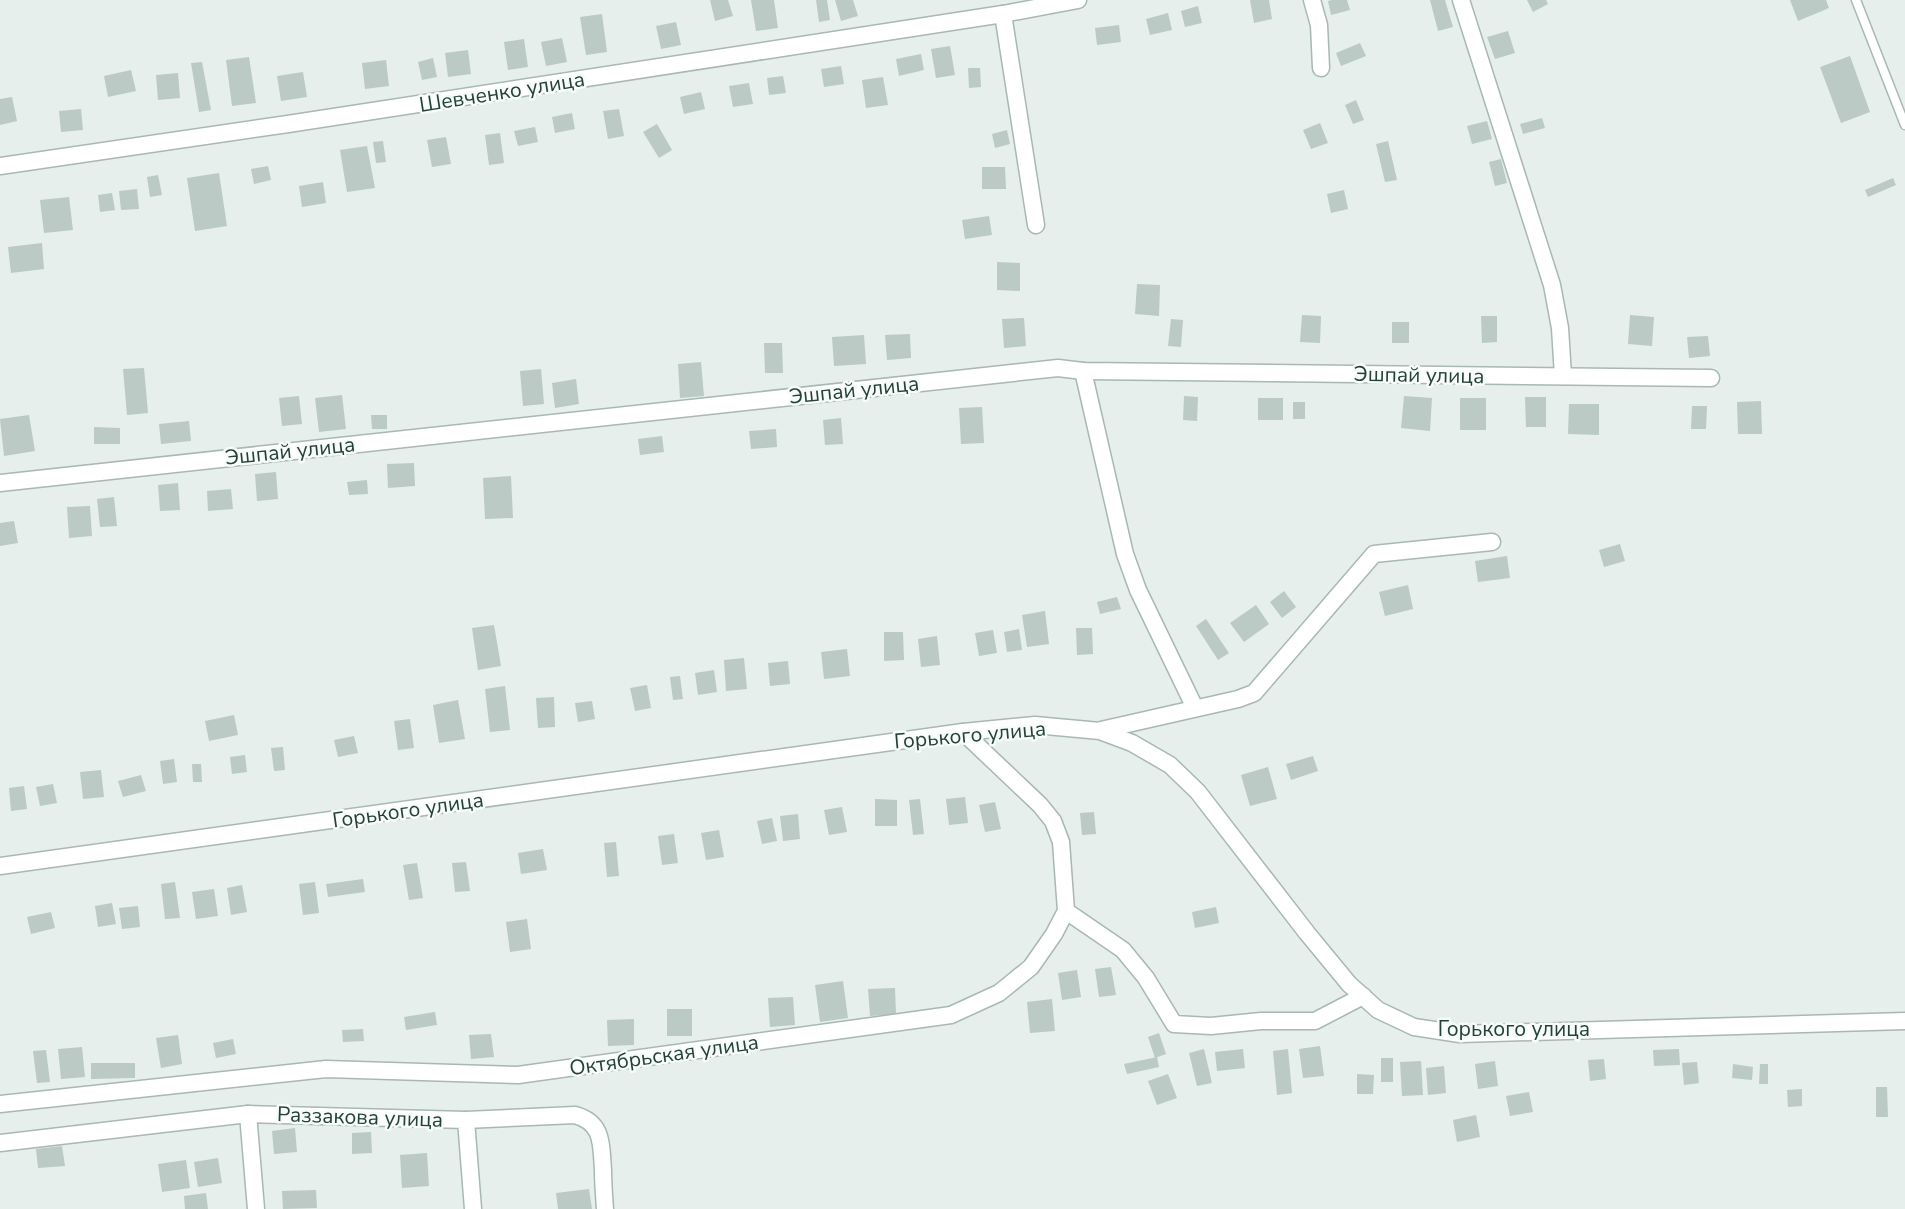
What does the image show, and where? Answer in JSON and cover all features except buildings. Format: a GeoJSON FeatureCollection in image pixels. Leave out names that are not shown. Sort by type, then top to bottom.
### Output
{"type":"FeatureCollection","features":[{"type":"Feature","properties":{"kind":"street","name":"Шевченко улица"},"geometry":{"type":"LineString","coordinates":[[0,166],[1003,14],[1039,3],[1078,0]]}},
{"type":"Feature","properties":{"kind":"street"},"geometry":{"type":"LineString","coordinates":[[1312,0],[1319,24],[1321,68]]}},
{"type":"Feature","properties":{"kind":"street"},"geometry":{"type":"LineString","coordinates":[[1461,0],[1552,285],[1560,328],[1563,376]]}},
{"type":"Feature","properties":{"kind":"street"},"geometry":{"type":"LineString","coordinates":[[1003,14],[1036,226]]}},
{"type":"Feature","properties":{"kind":"street","name":"Эшпай улица"},"geometry":{"type":"LineString","coordinates":[[0,483],[1058,368],[1083,371],[1711,378]]}},
{"type":"Feature","properties":{"kind":"street"},"geometry":{"type":"LineString","coordinates":[[1083,371],[1125,554],[1138,590],[1195,708]]}},
{"type":"Feature","properties":{"kind":"street"},"geometry":{"type":"LineString","coordinates":[[1100,730],[1238,699],[1254,692],[1374,554],[1492,542]]}},
{"type":"Feature","properties":{"kind":"street","name":"Горького улица"},"geometry":{"type":"LineString","coordinates":[[0,866],[964,732],[1035,725],[1100,730],[1132,743],[1170,765],[1198,792],[1349,984],[1378,1010],[1414,1027],[1461,1034],[1905,1021]]}},
{"type":"Feature","properties":{"kind":"street"},"geometry":{"type":"LineString","coordinates":[[964,732],[1040,804],[1053,821],[1061,842],[1066,911],[1123,950],[1146,978],[1174,1024],[1211,1026],[1261,1021],[1315,1021],[1363,996]]}},
{"type":"Feature","properties":{"kind":"street","name":"Октябрьская улица"},"geometry":{"type":"LineString","coordinates":[[0,1104],[326,1069],[518,1075],[951,1015],[999,993],[1031,967],[1066,911]]}},
{"type":"Feature","properties":{"kind":"street"},"geometry":{"type":"LineString","coordinates":[[248,1114],[256,1209]]}},
{"type":"Feature","properties":{"kind":"street","name":"Раззакова улица"},"geometry":{"type":"LineString","coordinates":[[0,1143],[248,1114],[466,1120],[473,1209]]}},
{"type":"Feature","properties":{"kind":"street"},"geometry":{"type":"LineString","coordinates":[[466,1120],[575,1115],[590,1121],[601,1140],[605,1209]]}},
{"type":"Feature","properties":{"kind":"lane"},"geometry":{"type":"LineString","coordinates":[[1856,0],[1905,125]]}}]}
